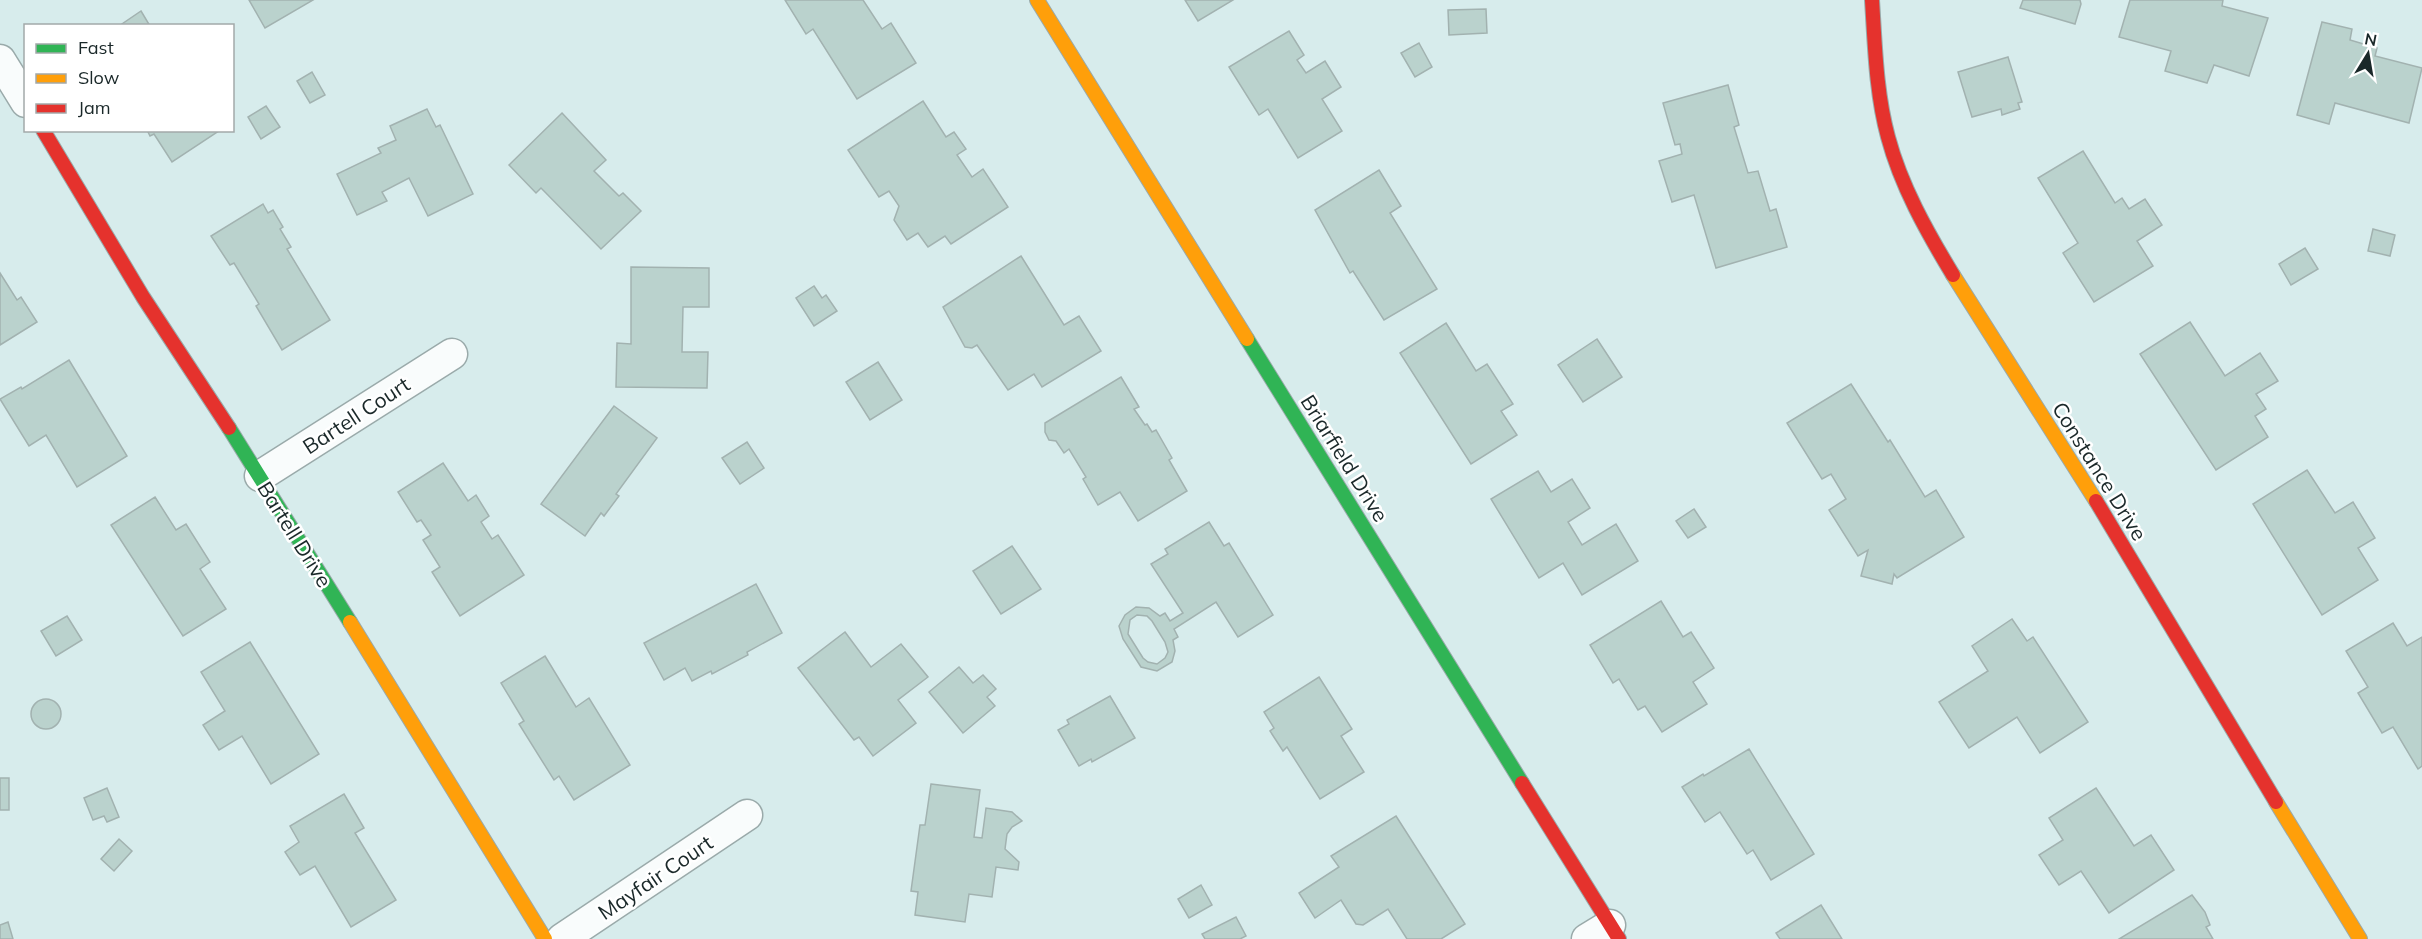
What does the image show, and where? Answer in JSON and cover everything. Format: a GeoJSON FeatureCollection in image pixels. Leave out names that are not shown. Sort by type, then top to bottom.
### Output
{"type":"FeatureCollection","features":[{"type":"Feature","properties":{"kind":"street","name":"Briarfield Drive"},"geometry":{"type":"LineString","coordinates":[[1037,0],[1605,934]]}},
{"type":"Feature","properties":{"kind":"street","name":"Constance Drive"},"geometry":{"type":"LineString","coordinates":[[1872,0],[1877,74],[1888,136],[1903,182],[1951,272],[2092,495],[2161,613],[2360,939]]}},
{"type":"Feature","properties":{"kind":"street"},"geometry":{"type":"LineString","coordinates":[[0,60],[24,99]]}},
{"type":"Feature","properties":{"kind":"street","name":"Bartell Drive"},"geometry":{"type":"LineString","coordinates":[[44,132],[143,297],[260,476],[545,939]]}},
{"type":"Feature","properties":{"kind":"street","name":"Bartell Court"},"geometry":{"type":"LineString","coordinates":[[260,476],[452,354]]}},
{"type":"Feature","properties":{"kind":"street","name":"Mayfair Court"},"geometry":{"type":"LineString","coordinates":[[562,939],[747,815]]}},
{"type":"Feature","properties":{"kind":"building"},"geometry":{"type":"Polygon","coordinates":[[[249,0],[313,0],[265,28],[249,0]]]}},
{"type":"Feature","properties":{"kind":"building"},"geometry":{"type":"Polygon","coordinates":[[[785,0],[863,0],[882,29],[891,23],[916,63],[857,99],[813,29],[806,34],[785,0]]]}},
{"type":"Feature","properties":{"kind":"building"},"geometry":{"type":"Polygon","coordinates":[[[1185,0],[1233,0],[1198,21],[1185,0]]]}},
{"type":"Feature","properties":{"kind":"building"},"geometry":{"type":"Polygon","coordinates":[[[2023,0],[2080,0],[2081,4],[2075,24],[2020,8],[2023,0]]]}},
{"type":"Feature","properties":{"kind":"building"},"geometry":{"type":"Polygon","coordinates":[[[2130,0],[2223,0],[2222,6],[2268,18],[2249,76],[2214,65],[2207,83],[2165,71],[2171,51],[2119,37],[2130,0]]]}},
{"type":"Feature","properties":{"kind":"building"},"geometry":{"type":"Polygon","coordinates":[[[1486,9],[1487,33],[1449,35],[1448,10],[1486,9]]]}},
{"type":"Feature","properties":{"kind":"building"},"geometry":{"type":"Polygon","coordinates":[[[141,11],[149,24],[122,24],[141,11]]]}},
{"type":"Feature","properties":{"kind":"building"},"geometry":{"type":"Polygon","coordinates":[[[2322,22],[2352,29],[2350,40],[2377,48],[2375,56],[2422,68],[2409,123],[2335,103],[2329,124],[2297,115],[2322,22]]]}},
{"type":"Feature","properties":{"kind":"building"},"geometry":{"type":"Polygon","coordinates":[[[1289,31],[1304,55],[1297,60],[1306,73],[1325,61],[1341,87],[1322,99],[1342,131],[1298,158],[1268,109],[1259,115],[1229,67],[1289,31]]]}},
{"type":"Feature","properties":{"kind":"building"},"geometry":{"type":"Polygon","coordinates":[[[1419,43],[1432,67],[1415,77],[1401,53],[1419,43]]]}},
{"type":"Feature","properties":{"kind":"building"},"geometry":{"type":"Polygon","coordinates":[[[2008,57],[2022,102],[2018,103],[2020,109],[2002,115],[2001,109],[1972,117],[1958,72],[2008,57]]]}},
{"type":"Feature","properties":{"kind":"building"},"geometry":{"type":"Polygon","coordinates":[[[312,72],[325,95],[310,103],[297,81],[312,72]]]}},
{"type":"Feature","properties":{"kind":"building"},"geometry":{"type":"Polygon","coordinates":[[[1728,85],[1739,125],[1734,127],[1748,173],[1758,171],[1770,211],[1776,209],[1787,247],[1716,268],[1694,195],[1672,202],[1659,161],[1682,154],[1680,144],[1675,145],[1663,103],[1728,85]]]}},
{"type":"Feature","properties":{"kind":"building"},"geometry":{"type":"Polygon","coordinates":[[[923,101],[946,137],[954,132],[966,149],[957,155],[972,177],[983,169],[1008,207],[951,244],[945,236],[928,247],[918,233],[907,240],[894,220],[899,206],[889,191],[879,197],[848,150],[923,101]]]}},
{"type":"Feature","properties":{"kind":"building"},"geometry":{"type":"Polygon","coordinates":[[[266,106],[280,127],[261,139],[248,117],[266,106]]]}},
{"type":"Feature","properties":{"kind":"building"},"geometry":{"type":"Polygon","coordinates":[[[427,109],[436,127],[440,125],[473,194],[428,216],[409,178],[382,192],[387,201],[357,215],[337,174],[381,153],[378,148],[396,140],[390,126],[427,109]]]}},
{"type":"Feature","properties":{"kind":"building"},"geometry":{"type":"Polygon","coordinates":[[[562,113],[606,160],[594,171],[619,196],[623,193],[641,211],[601,249],[541,188],[536,193],[509,165],[562,113]]]}},
{"type":"Feature","properties":{"kind":"building"},"geometry":{"type":"Polygon","coordinates":[[[148,132],[217,132],[172,162],[154,134],[150,136],[148,132]]]}},
{"type":"Feature","properties":{"kind":"building"},"geometry":{"type":"Polygon","coordinates":[[[2083,151],[2115,203],[2122,198],[2129,209],[2145,199],[2162,225],[2137,241],[2153,266],[2094,302],[2063,253],[2078,243],[2038,178],[2083,151]]]}},
{"type":"Feature","properties":{"kind":"building"},"geometry":{"type":"Polygon","coordinates":[[[1379,170],[1401,206],[1390,213],[1437,289],[1384,320],[1353,271],[1350,273],[1315,210],[1379,170]]]}},
{"type":"Feature","properties":{"kind":"building"},"geometry":{"type":"Polygon","coordinates":[[[263,204],[268,213],[273,210],[283,227],[280,229],[291,247],[287,249],[330,320],[282,350],[256,306],[259,304],[234,263],[230,265],[211,236],[263,204]]]}},
{"type":"Feature","properties":{"kind":"building"},"geometry":{"type":"Polygon","coordinates":[[[2373,229],[2395,235],[2390,256],[2368,251],[2373,229]]]}},
{"type":"Feature","properties":{"kind":"building"},"geometry":{"type":"Polygon","coordinates":[[[2305,248],[2318,269],[2291,285],[2279,264],[2305,248]]]}},
{"type":"Feature","properties":{"kind":"building"},"geometry":{"type":"Polygon","coordinates":[[[1021,256],[1064,325],[1079,316],[1101,351],[1042,387],[1034,374],[1008,390],[977,345],[972,348],[965,347],[943,307],[1021,256]]]}},
{"type":"Feature","properties":{"kind":"building"},"geometry":{"type":"Polygon","coordinates":[[[631,267],[709,268],[709,307],[683,307],[682,352],[708,352],[707,388],[616,387],[617,343],[631,344],[631,267]]]}},
{"type":"Feature","properties":{"kind":"building"},"geometry":{"type":"Polygon","coordinates":[[[0,273],[17,300],[21,297],[37,322],[0,345],[0,273]]]}},
{"type":"Feature","properties":{"kind":"building"},"geometry":{"type":"Polygon","coordinates":[[[814,286],[822,298],[826,295],[837,311],[814,326],[796,298],[814,286]]]}},
{"type":"Feature","properties":{"kind":"building"},"geometry":{"type":"Polygon","coordinates":[[[2190,322],[2225,376],[2260,353],[2278,381],[2256,394],[2266,409],[2255,416],[2268,437],[2216,470],[2140,354],[2190,322]]]}},
{"type":"Feature","properties":{"kind":"building"},"geometry":{"type":"Polygon","coordinates":[[[1446,323],[1476,371],[1487,364],[1513,404],[1501,411],[1517,435],[1471,464],[1400,353],[1446,323]]]}},
{"type":"Feature","properties":{"kind":"building"},"geometry":{"type":"Polygon","coordinates":[[[1597,339],[1622,377],[1583,402],[1558,365],[1597,339]]]}},
{"type":"Feature","properties":{"kind":"building"},"geometry":{"type":"Polygon","coordinates":[[[69,360],[127,456],[77,487],[46,435],[29,446],[0,399],[21,387],[22,389],[69,360]]]}},
{"type":"Feature","properties":{"kind":"building"},"geometry":{"type":"Polygon","coordinates":[[[878,362],[902,400],[870,420],[846,382],[878,362]]]}},
{"type":"Feature","properties":{"kind":"building"},"geometry":{"type":"Polygon","coordinates":[[[1121,377],[1139,407],[1134,409],[1152,432],[1156,430],[1172,458],[1169,460],[1187,491],[1138,521],[1120,492],[1098,505],[1083,479],[1086,477],[1069,449],[1064,453],[1056,441],[1049,440],[1045,432],[1045,423],[1121,377]]]}},
{"type":"Feature","properties":{"kind":"building"},"geometry":{"type":"Polygon","coordinates":[[[1851,384],[1888,442],[1890,440],[1925,497],[1936,490],[1964,537],[1897,578],[1894,574],[1892,584],[1861,576],[1868,550],[1858,556],[1829,510],[1846,499],[1831,474],[1822,479],[1787,423],[1851,384]]]}},
{"type":"Feature","properties":{"kind":"building"},"geometry":{"type":"Polygon","coordinates":[[[614,406],[657,438],[616,494],[619,496],[604,516],[601,513],[585,536],[541,504],[614,406]]]}},
{"type":"Feature","properties":{"kind":"building"},"geometry":{"type":"Polygon","coordinates":[[[747,442],[764,468],[740,484],[722,458],[747,442]]]}},
{"type":"Feature","properties":{"kind":"building"},"geometry":{"type":"Polygon","coordinates":[[[443,463],[468,501],[476,495],[489,516],[481,522],[492,539],[498,535],[524,575],[460,616],[432,572],[440,567],[423,540],[431,535],[421,520],[417,522],[398,492],[443,463]]]}},
{"type":"Feature","properties":{"kind":"building"},"geometry":{"type":"Polygon","coordinates":[[[2307,470],[2335,513],[2353,502],[2375,538],[2358,548],[2378,580],[2322,615],[2253,504],[2307,470]]]}},
{"type":"Feature","properties":{"kind":"building"},"geometry":{"type":"Polygon","coordinates":[[[1538,471],[1551,492],[1572,479],[1590,508],[1568,522],[1582,545],[1616,524],[1638,561],[1582,595],[1563,563],[1539,578],[1491,499],[1538,471]]]}},
{"type":"Feature","properties":{"kind":"building"},"geometry":{"type":"Polygon","coordinates":[[[155,497],[176,530],[186,524],[210,562],[200,569],[226,609],[183,636],[111,525],[155,497]]]}},
{"type":"Feature","properties":{"kind":"building"},"geometry":{"type":"Polygon","coordinates":[[[1694,509],[1706,527],[1688,538],[1676,521],[1694,509]]]}},
{"type":"Feature","properties":{"kind":"building"},"geometry":{"type":"Polygon","coordinates":[[[1209,522],[1224,546],[1229,543],[1273,615],[1238,637],[1216,602],[1174,629],[1178,637],[1173,640],[1175,651],[1172,662],[1157,671],[1141,667],[1123,639],[1119,626],[1125,615],[1136,607],[1149,608],[1160,616],[1165,613],[1170,621],[1183,613],[1151,564],[1168,554],[1165,549],[1209,522]],[[1137,615],[1130,620],[1128,634],[1143,658],[1157,664],[1165,658],[1168,652],[1165,642],[1147,616],[1137,615]]]}},
{"type":"Feature","properties":{"kind":"building"},"geometry":{"type":"Polygon","coordinates":[[[1012,546],[1041,589],[1001,614],[973,571],[1012,546]]]}},
{"type":"Feature","properties":{"kind":"building"},"geometry":{"type":"Polygon","coordinates":[[[756,584],[782,633],[712,674],[711,671],[692,681],[685,668],[664,680],[644,643],[756,584]]]}},
{"type":"Feature","properties":{"kind":"building"},"geometry":{"type":"Polygon","coordinates":[[[1661,601],[1683,637],[1691,632],[1714,668],[1693,682],[1707,704],[1662,732],[1645,706],[1638,710],[1619,679],[1613,683],[1590,645],[1661,601]]]}},
{"type":"Feature","properties":{"kind":"building"},"geometry":{"type":"Polygon","coordinates":[[[67,616],[82,640],[56,656],[41,631],[67,616]]]}},
{"type":"Feature","properties":{"kind":"building"},"geometry":{"type":"Polygon","coordinates":[[[2012,619],[2027,641],[2033,637],[2088,722],[2040,753],[2017,717],[1969,748],[1939,702],[1988,671],[1972,646],[2012,619]]]}},
{"type":"Feature","properties":{"kind":"building"},"geometry":{"type":"Polygon","coordinates":[[[2393,623],[2407,646],[2422,637],[2422,766],[2418,769],[2393,727],[2382,733],[2358,693],[2368,687],[2346,651],[2393,623]]]}},
{"type":"Feature","properties":{"kind":"building"},"geometry":{"type":"Polygon","coordinates":[[[845,632],[871,667],[901,644],[928,677],[898,700],[916,723],[873,756],[859,737],[854,740],[798,668],[845,632]]]}},
{"type":"Feature","properties":{"kind":"building"},"geometry":{"type":"Polygon","coordinates":[[[250,642],[319,754],[271,784],[242,736],[219,750],[203,725],[225,711],[201,672],[250,642]]]}},
{"type":"Feature","properties":{"kind":"building"},"geometry":{"type":"Polygon","coordinates":[[[545,656],[576,707],[589,698],[630,765],[574,800],[559,776],[554,780],[519,724],[524,721],[501,683],[545,656]]]}},
{"type":"Feature","properties":{"kind":"building"},"geometry":{"type":"Polygon","coordinates":[[[959,667],[973,683],[983,675],[996,689],[987,697],[995,706],[963,733],[929,692],[959,667]]]}},
{"type":"Feature","properties":{"kind":"building"},"geometry":{"type":"Polygon","coordinates":[[[1319,677],[1352,729],[1341,736],[1364,772],[1320,799],[1287,747],[1283,751],[1270,731],[1274,728],[1264,712],[1319,677]]]}},
{"type":"Feature","properties":{"kind":"building"},"geometry":{"type":"Polygon","coordinates":[[[1110,696],[1135,738],[1092,762],[1091,759],[1079,766],[1058,730],[1069,724],[1067,720],[1110,696]]]}},
{"type":"Feature","properties":{"kind":"building"},"geometry":{"type":"Polygon","coordinates":[[[46,699],[57,703],[61,714],[57,725],[46,729],[35,725],[31,714],[35,703],[46,699]]]}},
{"type":"Feature","properties":{"kind":"building"},"geometry":{"type":"Polygon","coordinates":[[[1749,749],[1814,854],[1771,880],[1753,850],[1747,854],[1720,812],[1705,822],[1682,787],[1749,749]]]}},
{"type":"Feature","properties":{"kind":"building"},"geometry":{"type":"Polygon","coordinates":[[[0,778],[9,778],[9,810],[0,810],[0,778]]]}},
{"type":"Feature","properties":{"kind":"building"},"geometry":{"type":"Polygon","coordinates":[[[931,784],[980,790],[974,837],[982,838],[986,808],[1012,812],[1022,821],[1012,827],[1007,834],[1005,849],[1019,862],[1018,870],[996,867],[992,897],[969,894],[965,922],[915,915],[918,892],[911,891],[920,825],[925,825],[931,784]]]}},
{"type":"Feature","properties":{"kind":"building"},"geometry":{"type":"Polygon","coordinates":[[[107,788],[119,817],[107,822],[104,816],[93,820],[84,798],[107,788]]]}},
{"type":"Feature","properties":{"kind":"building"},"geometry":{"type":"Polygon","coordinates":[[[2096,788],[2134,846],[2151,835],[2174,870],[2109,913],[2081,871],[2059,885],[2039,855],[2063,840],[2049,818],[2096,788]]]}},
{"type":"Feature","properties":{"kind":"building"},"geometry":{"type":"Polygon","coordinates":[[[344,794],[364,828],[355,833],[396,900],[351,927],[315,866],[300,875],[285,852],[299,842],[290,826],[344,794]]]}},
{"type":"Feature","properties":{"kind":"building"},"geometry":{"type":"Polygon","coordinates":[[[1396,816],[1465,924],[1441,939],[1407,939],[1388,909],[1363,925],[1356,924],[1341,900],[1315,918],[1299,893],[1339,867],[1331,856],[1396,816]]]}},
{"type":"Feature","properties":{"kind":"building"},"geometry":{"type":"Polygon","coordinates":[[[119,839],[132,851],[114,871],[101,859],[119,839]]]}},
{"type":"Feature","properties":{"kind":"building"},"geometry":{"type":"Polygon","coordinates":[[[1201,885],[1212,905],[1189,918],[1178,899],[1201,885]]]}},
{"type":"Feature","properties":{"kind":"building"},"geometry":{"type":"Polygon","coordinates":[[[2192,895],[2205,912],[2210,925],[2206,927],[2213,939],[2119,939],[2192,895]]]}},
{"type":"Feature","properties":{"kind":"building"},"geometry":{"type":"Polygon","coordinates":[[[1821,905],[1842,939],[1780,939],[1776,933],[1821,905]]]}},
{"type":"Feature","properties":{"kind":"building"},"geometry":{"type":"Polygon","coordinates":[[[1236,917],[1246,936],[1240,939],[1205,939],[1202,934],[1236,917]]]}},
{"type":"Feature","properties":{"kind":"building"},"geometry":{"type":"Polygon","coordinates":[[[8,922],[13,939],[0,939],[0,925],[8,922]]]}},
{"type":"Feature","properties":{"kind":"traffic: fast"},"geometry":{"type":"LineString","coordinates":[[1247,339],[1522,783]]}},
{"type":"Feature","properties":{"kind":"traffic: fast"},"geometry":{"type":"LineString","coordinates":[[229,428],[350,622]]}},
{"type":"Feature","properties":{"kind":"traffic: slow"},"geometry":{"type":"LineString","coordinates":[[1037,0],[1247,339]]}},
{"type":"Feature","properties":{"kind":"traffic: slow"},"geometry":{"type":"LineString","coordinates":[[1953,275],[2096,501]]}},
{"type":"Feature","properties":{"kind":"traffic: slow"},"geometry":{"type":"LineString","coordinates":[[350,622],[545,939]]}},
{"type":"Feature","properties":{"kind":"traffic: slow"},"geometry":{"type":"LineString","coordinates":[[2276,802],[2360,939]]}},
{"type":"Feature","properties":{"kind":"traffic: jam"},"geometry":{"type":"LineString","coordinates":[[1872,0],[1878,86],[1893,155],[1907,191],[1953,275]]}},
{"type":"Feature","properties":{"kind":"traffic: jam"},"geometry":{"type":"LineString","coordinates":[[44,132],[143,297],[229,428]]}},
{"type":"Feature","properties":{"kind":"traffic: jam"},"geometry":{"type":"LineString","coordinates":[[2096,501],[2276,802]]}},
{"type":"Feature","properties":{"kind":"traffic: jam"},"geometry":{"type":"LineString","coordinates":[[1522,783],[1619,939]]}}]}
